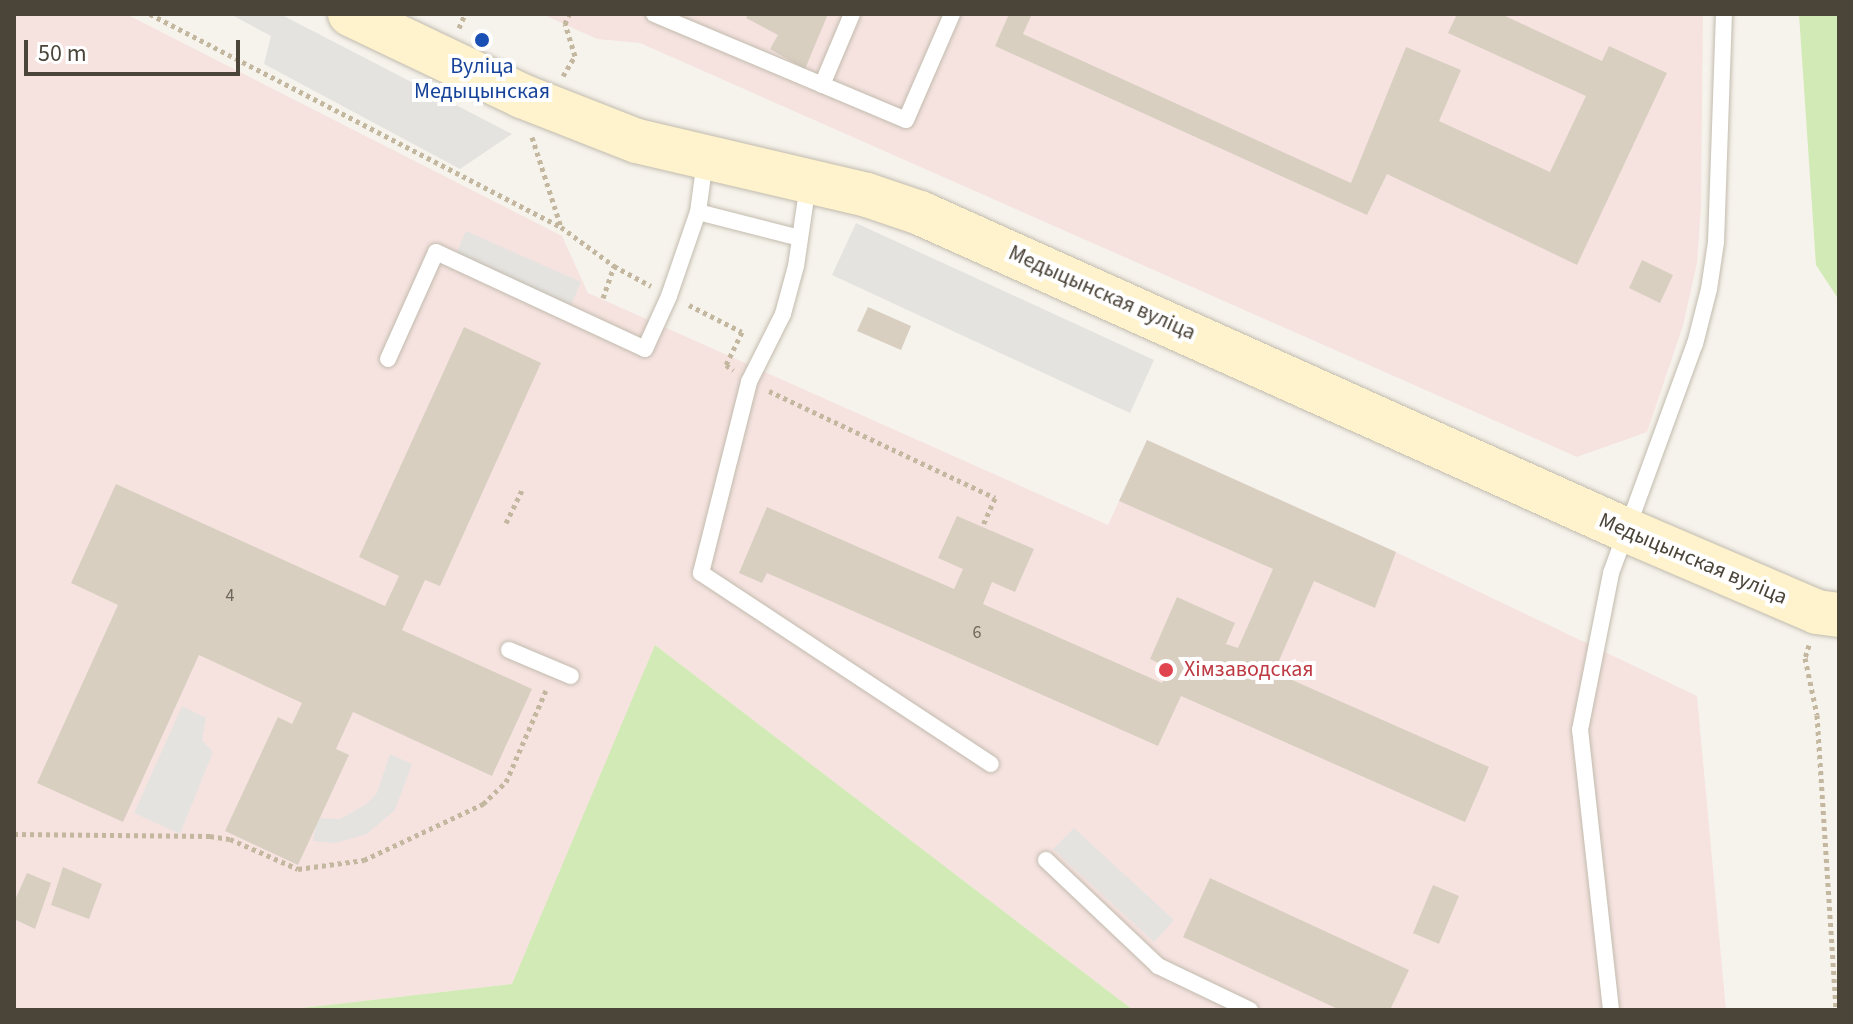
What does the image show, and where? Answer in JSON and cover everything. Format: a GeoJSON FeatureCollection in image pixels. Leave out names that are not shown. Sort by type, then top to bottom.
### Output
{"type":"FeatureCollection","features":[{"type":"Feature","properties":{"kind":"street","name":"Медыцынская вуліца"},"geometry":{"type":"LineString","coordinates":[[350,14],[395,23],[522,96],[637,141],[867,195],[935,219],[1626,530],[1832,617]]}},
{"type":"Feature","properties":{"kind":"lane"},"geometry":{"type":"LineString","coordinates":[[654,14],[906,120],[952,14]]}},
{"type":"Feature","properties":{"kind":"lane"},"geometry":{"type":"LineString","coordinates":[[822,85],[852,14]]}},
{"type":"Feature","properties":{"kind":"lane"},"geometry":{"type":"LineString","coordinates":[[1611,1010],[1580,730],[1611,573],[1695,344],[1709,289],[1716,242],[1724,14]]}},
{"type":"Feature","properties":{"kind":"lane"},"geometry":{"type":"LineString","coordinates":[[388,359],[436,252],[645,349],[669,296],[698,212],[705,159]]}},
{"type":"Feature","properties":{"kind":"lane"},"geometry":{"type":"LineString","coordinates":[[809,183],[783,314],[749,382],[701,573],[991,764]]}},
{"type":"Feature","properties":{"kind":"lane"},"geometry":{"type":"LineString","coordinates":[[698,212],[800,238]]}},
{"type":"Feature","properties":{"kind":"lane"},"geometry":{"type":"LineString","coordinates":[[509,650],[571,676]]}},
{"type":"Feature","properties":{"kind":"lane"},"geometry":{"type":"LineString","coordinates":[[1046,860],[1158,966],[1250,1010]]}},
{"type":"Feature","properties":{"kind":"path"},"geometry":{"type":"LineString","coordinates":[[150,14],[561,227],[614,266],[742,332],[726,365],[749,382],[995,498],[983,525]]}},
{"type":"Feature","properties":{"kind":"path"},"geometry":{"type":"LineString","coordinates":[[459,28],[465,14]]}},
{"type":"Feature","properties":{"kind":"path"},"geometry":{"type":"LineString","coordinates":[[562,77],[575,56],[565,24],[569,14]]}},
{"type":"Feature","properties":{"kind":"path"},"geometry":{"type":"LineString","coordinates":[[532,137],[561,227]]}},
{"type":"Feature","properties":{"kind":"path"},"geometry":{"type":"LineString","coordinates":[[603,298],[614,266]]}},
{"type":"Feature","properties":{"kind":"path"},"geometry":{"type":"LineString","coordinates":[[506,523],[523,488]]}},
{"type":"Feature","properties":{"kind":"path"},"geometry":{"type":"LineString","coordinates":[[1832,617],[1805,658],[1817,715],[1836,1010]]}},
{"type":"Feature","properties":{"kind":"path"},"geometry":{"type":"LineString","coordinates":[[14,834],[139,837],[180,834],[230,839],[298,869],[364,860],[483,804],[506,782],[549,683],[550,667]]}},
{"type":"Feature","properties":{"kind":"shaded area"},"geometry":{"type":"Polygon","coordinates":[[[14,14],[126,14],[562,236],[588,293],[1108,525],[1147,440],[1396,552],[1697,696],[1726,1010],[1133,1010],[655,645],[551,900],[512,984],[284,1010],[14,1010],[14,14]]]}},
{"type":"Feature","properties":{"kind":"shaded area"},"geometry":{"type":"Polygon","coordinates":[[[230,14],[280,14],[512,134],[460,169],[264,64],[271,36],[230,14]]]}},
{"type":"Feature","properties":{"kind":"shaded area"},"geometry":{"type":"Polygon","coordinates":[[[542,14],[1703,14],[1701,208],[1697,263],[1683,326],[1647,432],[1577,457],[640,43],[597,39],[542,14]]]}},
{"type":"Feature","properties":{"kind":"shaded area"},"geometry":{"type":"Polygon","coordinates":[[[856,223],[1154,360],[1130,413],[832,275],[856,223]]]}},
{"type":"Feature","properties":{"kind":"shaded area"},"geometry":{"type":"Polygon","coordinates":[[[466,231],[581,282],[571,305],[456,254],[466,231]]]}},
{"type":"Feature","properties":{"kind":"shaded area"},"geometry":{"type":"Polygon","coordinates":[[[182,706],[206,718],[202,740],[213,752],[180,834],[134,813],[182,706]]]}},
{"type":"Feature","properties":{"kind":"shaded area"},"geometry":{"type":"Polygon","coordinates":[[[390,754],[412,764],[395,810],[367,834],[336,843],[313,841],[317,818],[340,819],[365,805],[377,793],[390,754]]]}},
{"type":"Feature","properties":{"kind":"shaded area"},"geometry":{"type":"Polygon","coordinates":[[[1074,828],[1174,920],[1154,942],[1053,849],[1074,828]]]}},
{"type":"Feature","properties":{"kind":"green space"},"geometry":{"type":"Polygon","coordinates":[[[1799,14],[1839,14],[1839,300],[1816,265],[1799,14]]]}},
{"type":"Feature","properties":{"kind":"green space"},"geometry":{"type":"Polygon","coordinates":[[[655,645],[1133,1010],[284,1010],[512,984],[655,645]]]}},
{"type":"Feature","properties":{"kind":"building"},"geometry":{"type":"Polygon","coordinates":[[[748,14],[828,14],[805,69],[770,49],[778,35],[746,18],[748,14]]]}},
{"type":"Feature","properties":{"kind":"building"},"geometry":{"type":"Polygon","coordinates":[[[1009,14],[1032,14],[1023,34],[1351,183],[1406,47],[1461,70],[1439,121],[1550,172],[1586,96],[1448,33],[1457,14],[1501,14],[1602,61],[1609,46],[1667,73],[1577,265],[1387,174],[1367,215],[995,46],[1009,14]]]}},
{"type":"Feature","properties":{"kind":"building"},"geometry":{"type":"Polygon","coordinates":[[[1642,260],[1673,275],[1660,303],[1629,288],[1642,260]]]}},
{"type":"Feature","properties":{"kind":"building"},"geometry":{"type":"Polygon","coordinates":[[[868,307],[911,326],[901,350],[857,331],[868,307]]]}},
{"type":"Feature","properties":{"kind":"building"},"geometry":{"type":"Polygon","coordinates":[[[464,327],[541,363],[440,586],[425,580],[402,630],[532,689],[492,776],[353,712],[336,749],[349,755],[298,865],[225,831],[278,717],[292,724],[302,703],[199,655],[123,822],[37,783],[118,605],[71,583],[116,484],[385,606],[399,576],[359,557],[464,327]]]}},
{"type":"Feature","properties":{"kind":"building"},"geometry":{"type":"Polygon","coordinates":[[[1147,440],[1396,552],[1375,608],[1314,581],[1274,672],[1489,767],[1465,822],[1181,696],[1158,746],[767,573],[762,583],[739,573],[767,507],[954,589],[963,569],[938,558],[957,516],[1034,549],[1015,592],[992,582],[983,604],[1162,683],[1169,668],[1150,659],[1177,597],[1235,623],[1226,644],[1238,648],[1273,569],[1119,501],[1147,440]]]}},
{"type":"Feature","properties":{"kind":"building"},"geometry":{"type":"Polygon","coordinates":[[[63,867],[102,884],[89,919],[51,905],[63,867]]]}},
{"type":"Feature","properties":{"kind":"building"},"geometry":{"type":"Polygon","coordinates":[[[27,873],[51,883],[35,929],[14,919],[14,902],[27,873]]]}},
{"type":"Feature","properties":{"kind":"building"},"geometry":{"type":"Polygon","coordinates":[[[1210,878],[1409,970],[1390,1010],[1340,1010],[1183,937],[1210,878]]]}},
{"type":"Feature","properties":{"kind":"building"},"geometry":{"type":"Polygon","coordinates":[[[1433,885],[1459,896],[1439,944],[1413,933],[1433,885]]]}},
{"type":"Feature","properties":{"kind":"place","name":"Вуліца Медыцынская"},"geometry":{"type":"Point","coordinates":[482,40]}},
{"type":"Feature","properties":{"kind":"place","name":"Хімзаводская"},"geometry":{"type":"Point","coordinates":[1166,670]}}]}
